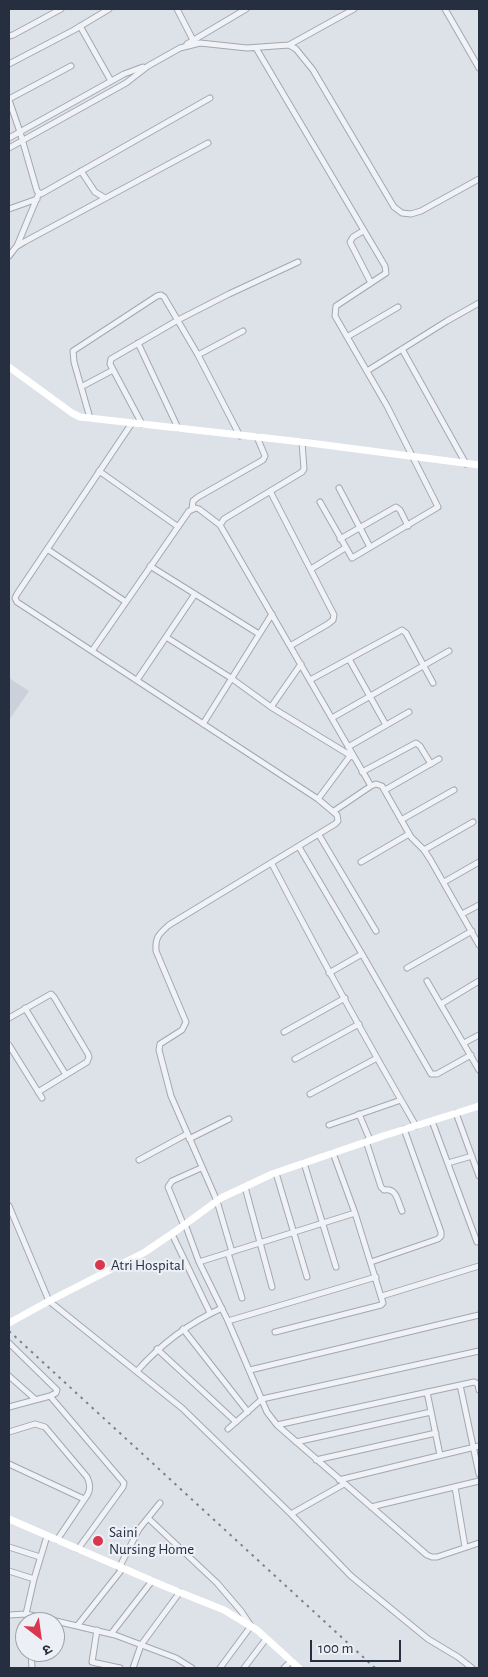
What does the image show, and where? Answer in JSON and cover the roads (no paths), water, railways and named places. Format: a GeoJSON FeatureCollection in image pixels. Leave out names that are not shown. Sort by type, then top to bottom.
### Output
{"type":"FeatureCollection","features":[{"type":"Feature","properties":{"kind":"street"},"geometry":{"type":"LineString","coordinates":[[9,36],[62,9]]}},
{"type":"Feature","properties":{"kind":"street"},"geometry":{"type":"LineString","coordinates":[[9,64],[109,9]]}},
{"type":"Feature","properties":{"kind":"street"},"geometry":{"type":"LineString","coordinates":[[177,9],[193,40]]}},
{"type":"Feature","properties":{"kind":"street"},"geometry":{"type":"LineString","coordinates":[[9,148],[126,82],[148,66],[246,9]]}},
{"type":"Feature","properties":{"kind":"street"},"geometry":{"type":"LineString","coordinates":[[180,48],[200,43],[256,48],[289,45],[354,9]]}},
{"type":"Feature","properties":{"kind":"street"},"geometry":{"type":"LineString","coordinates":[[445,9],[479,68]]}},
{"type":"Feature","properties":{"kind":"street"},"geometry":{"type":"LineString","coordinates":[[80,26],[111,82]]}},
{"type":"Feature","properties":{"kind":"street"},"geometry":{"type":"LineString","coordinates":[[289,45],[296,48],[313,70],[380,185],[394,207],[402,213],[411,214],[421,211],[479,179]]}},
{"type":"Feature","properties":{"kind":"street"},"geometry":{"type":"LineString","coordinates":[[256,48],[386,270],[384,275],[336,306],[335,316],[414,457],[438,507],[352,558],[320,502]]}},
{"type":"Feature","properties":{"kind":"street"},"geometry":{"type":"LineString","coordinates":[[9,256],[16,247],[38,196],[23,141],[9,100],[71,66]]}},
{"type":"Feature","properties":{"kind":"street"},"geometry":{"type":"LineString","coordinates":[[9,138],[124,74],[148,66]]}},
{"type":"Feature","properties":{"kind":"street"},"geometry":{"type":"LineString","coordinates":[[9,209],[38,196],[210,98]]}},
{"type":"Feature","properties":{"kind":"street"},"geometry":{"type":"LineString","coordinates":[[16,247],[208,143]]}},
{"type":"Feature","properties":{"kind":"street"},"geometry":{"type":"LineString","coordinates":[[82,171],[93,190],[105,198]]}},
{"type":"Feature","properties":{"kind":"street"},"geometry":{"type":"LineString","coordinates":[[363,231],[353,237],[350,242],[371,283]]}},
{"type":"Feature","properties":{"kind":"street"},"geometry":{"type":"LineString","coordinates":[[142,424],[110,364],[111,359],[178,320],[298,262]]}},
{"type":"Feature","properties":{"kind":"street"},"geometry":{"type":"LineString","coordinates":[[90,418],[74,362],[73,351],[90,338],[153,298],[161,295],[164,297],[198,355],[240,436]]}},
{"type":"Feature","properties":{"kind":"street"},"geometry":{"type":"LineString","coordinates":[[367,371],[479,303]]}},
{"type":"Feature","properties":{"kind":"street"},"geometry":{"type":"LineString","coordinates":[[347,337],[398,307]]}},
{"type":"Feature","properties":{"kind":"street"},"geometry":{"type":"LineString","coordinates":[[198,355],[243,331]]}},
{"type":"Feature","properties":{"kind":"street"},"geometry":{"type":"LineString","coordinates":[[138,343],[178,428]]}},
{"type":"Feature","properties":{"kind":"street"},"geometry":{"type":"LineString","coordinates":[[402,349],[466,464]]}},
{"type":"Feature","properties":{"kind":"street"},"geometry":{"type":"LineString","coordinates":[[9,367],[72,413],[80,416],[479,465]]}},
{"type":"Feature","properties":{"kind":"street"},"geometry":{"type":"LineString","coordinates":[[81,387],[113,370]]}},
{"type":"Feature","properties":{"kind":"street"},"geometry":{"type":"LineString","coordinates":[[132,423],[15,598],[20,605],[318,799],[338,815],[338,821],[319,835],[170,925],[160,933],[155,942],[156,950],[186,1022],[182,1030],[158,1047],[170,1091],[201,1168],[217,1201],[242,1298]]}},
{"type":"Feature","properties":{"kind":"street"},"geometry":{"type":"LineString","coordinates":[[92,651],[177,526],[192,509],[193,501],[263,460],[265,456],[257,437]]}},
{"type":"Feature","properties":{"kind":"street"},"geometry":{"type":"LineString","coordinates":[[220,525],[224,519],[302,472],[304,469],[302,442]]}},
{"type":"Feature","properties":{"kind":"street"},"geometry":{"type":"LineString","coordinates":[[99,472],[177,526]]}},
{"type":"Feature","properties":{"kind":"street"},"geometry":{"type":"LineString","coordinates":[[339,488],[370,548]]}},
{"type":"Feature","properties":{"kind":"street"},"geometry":{"type":"LineString","coordinates":[[270,491],[334,615],[333,620],[290,646]]}},
{"type":"Feature","properties":{"kind":"street"},"geometry":{"type":"LineString","coordinates":[[340,539],[396,507],[400,510],[408,526]]}},
{"type":"Feature","properties":{"kind":"street"},"geometry":{"type":"LineString","coordinates":[[192,509],[196,508],[204,511],[220,525],[371,786]]}},
{"type":"Feature","properties":{"kind":"street"},"geometry":{"type":"LineString","coordinates":[[311,569],[345,548]]}},
{"type":"Feature","properties":{"kind":"street"},"geometry":{"type":"LineString","coordinates":[[47,549],[126,602]]}},
{"type":"Feature","properties":{"kind":"street"},"geometry":{"type":"LineString","coordinates":[[150,566],[259,634]]}},
{"type":"Feature","properties":{"kind":"street"},"geometry":{"type":"LineString","coordinates":[[137,680],[195,594]]}},
{"type":"Feature","properties":{"kind":"street"},"geometry":{"type":"LineString","coordinates":[[203,724],[272,614]]}},
{"type":"Feature","properties":{"kind":"street"},"geometry":{"type":"LineString","coordinates":[[310,680],[402,630],[406,633],[433,683]]}},
{"type":"Feature","properties":{"kind":"street"},"geometry":{"type":"LineString","coordinates":[[166,637],[231,678],[272,707],[352,756]]}},
{"type":"Feature","properties":{"kind":"street"},"geometry":{"type":"LineString","coordinates":[[332,718],[449,651]]}},
{"type":"Feature","properties":{"kind":"street"},"geometry":{"type":"LineString","coordinates":[[350,659],[386,726]]}},
{"type":"Feature","properties":{"kind":"street"},"geometry":{"type":"LineString","coordinates":[[272,707],[301,664]]}},
{"type":"Feature","properties":{"kind":"street"},"geometry":{"type":"LineString","coordinates":[[348,747],[409,712]]}},
{"type":"Feature","properties":{"kind":"street"},"geometry":{"type":"LineString","coordinates":[[362,772],[416,742],[430,764]]}},
{"type":"Feature","properties":{"kind":"street"},"geometry":{"type":"LineString","coordinates":[[318,799],[352,756]]}},
{"type":"Feature","properties":{"kind":"street"},"geometry":{"type":"LineString","coordinates":[[385,790],[439,759]]}},
{"type":"Feature","properties":{"kind":"street"},"geometry":{"type":"LineString","coordinates":[[334,811],[371,786],[379,784],[385,790],[409,834],[424,850],[444,882],[479,945]]}},
{"type":"Feature","properties":{"kind":"street"},"geometry":{"type":"LineString","coordinates":[[401,820],[454,790]]}},
{"type":"Feature","properties":{"kind":"street"},"geometry":{"type":"LineString","coordinates":[[424,850],[473,822]]}},
{"type":"Feature","properties":{"kind":"street"},"geometry":{"type":"LineString","coordinates":[[361,862],[409,834]]}},
{"type":"Feature","properties":{"kind":"street"},"geometry":{"type":"LineString","coordinates":[[319,835],[376,931]]}},
{"type":"Feature","properties":{"kind":"street"},"geometry":{"type":"LineString","coordinates":[[299,847],[432,1074],[437,1074],[471,1055]]}},
{"type":"Feature","properties":{"kind":"street"},"geometry":{"type":"LineString","coordinates":[[444,882],[479,862]]}},
{"type":"Feature","properties":{"kind":"street"},"geometry":{"type":"LineString","coordinates":[[272,864],[329,973],[345,998],[416,1126]]}},
{"type":"Feature","properties":{"kind":"street"},"geometry":{"type":"LineString","coordinates":[[462,914],[479,905]]}},
{"type":"Feature","properties":{"kind":"street"},"geometry":{"type":"LineString","coordinates":[[407,968],[472,931]]}},
{"type":"Feature","properties":{"kind":"street"},"geometry":{"type":"LineString","coordinates":[[329,973],[362,954]]}},
{"type":"Feature","properties":{"kind":"street"},"geometry":{"type":"LineString","coordinates":[[441,1004],[479,980]]}},
{"type":"Feature","properties":{"kind":"street"},"geometry":{"type":"LineString","coordinates":[[427,981],[479,1070]]}},
{"type":"Feature","properties":{"kind":"street"},"geometry":{"type":"LineString","coordinates":[[9,1018],[50,994],[69,1021],[89,1057],[87,1062],[38,1092]]}},
{"type":"Feature","properties":{"kind":"street"},"geometry":{"type":"LineString","coordinates":[[284,1032],[345,998]]}},
{"type":"Feature","properties":{"kind":"street"},"geometry":{"type":"LineString","coordinates":[[25,1008],[66,1075]]}},
{"type":"Feature","properties":{"kind":"street"},"geometry":{"type":"LineString","coordinates":[[296,1059],[359,1024]]}},
{"type":"Feature","properties":{"kind":"street"},"geometry":{"type":"LineString","coordinates":[[464,1044],[479,1035]]}},
{"type":"Feature","properties":{"kind":"street"},"geometry":{"type":"LineString","coordinates":[[9,1045],[42,1098]]}},
{"type":"Feature","properties":{"kind":"street"},"geometry":{"type":"LineString","coordinates":[[310,1094],[377,1058]]}},
{"type":"Feature","properties":{"kind":"street"},"geometry":{"type":"LineString","coordinates":[[329,1125],[401,1100]]}},
{"type":"Feature","properties":{"kind":"street"},"geometry":{"type":"LineString","coordinates":[[9,1323],[145,1252],[217,1201],[245,1187],[276,1173],[368,1140],[456,1113],[478,1109]]}},
{"type":"Feature","properties":{"kind":"street"},"geometry":{"type":"LineString","coordinates":[[456,1113],[479,1176]]}},
{"type":"Feature","properties":{"kind":"street"},"geometry":{"type":"LineString","coordinates":[[359,1114],[381,1187],[384,1190],[390,1189],[393,1191],[402,1211]]}},
{"type":"Feature","properties":{"kind":"street"},"geometry":{"type":"LineString","coordinates":[[139,1160],[229,1119]]}},
{"type":"Feature","properties":{"kind":"street"},"geometry":{"type":"LineString","coordinates":[[432,1121],[477,1242]]}},
{"type":"Feature","properties":{"kind":"street"},"geometry":{"type":"LineString","coordinates":[[371,1262],[438,1239],[441,1236],[404,1129]]}},
{"type":"Feature","properties":{"kind":"street"},"geometry":{"type":"LineString","coordinates":[[275,1332],[381,1305],[384,1300],[333,1153]]}},
{"type":"Feature","properties":{"kind":"street"},"geometry":{"type":"LineString","coordinates":[[448,1164],[472,1156]]}},
{"type":"Feature","properties":{"kind":"street"},"geometry":{"type":"LineString","coordinates":[[304,1163],[336,1267]]}},
{"type":"Feature","properties":{"kind":"street"},"geometry":{"type":"LineString","coordinates":[[201,1168],[172,1181],[168,1187],[199,1262],[228,1320],[267,1412],[277,1425],[316,1460],[427,1555],[432,1557],[479,1543]]}},
{"type":"Feature","properties":{"kind":"street"},"geometry":{"type":"LineString","coordinates":[[276,1173],[307,1277]]}},
{"type":"Feature","properties":{"kind":"street"},"geometry":{"type":"LineString","coordinates":[[245,1187],[272,1287]]}},
{"type":"Feature","properties":{"kind":"street"},"geometry":{"type":"LineString","coordinates":[[9,1206],[49,1301],[182,1408],[292,1514],[351,1576],[428,1639],[472,1668]]}},
{"type":"Feature","properties":{"kind":"street"},"geometry":{"type":"LineString","coordinates":[[199,1262],[355,1213]]}},
{"type":"Feature","properties":{"kind":"street"},"geometry":{"type":"LineString","coordinates":[[172,1234],[210,1314]]}},
{"type":"Feature","properties":{"kind":"street"},"geometry":{"type":"LineString","coordinates":[[382,1296],[479,1266]]}},
{"type":"Feature","properties":{"kind":"street"},"geometry":{"type":"LineString","coordinates":[[228,1320],[376,1277]]}},
{"type":"Feature","properties":{"kind":"street"},"geometry":{"type":"LineString","coordinates":[[137,1371],[157,1349],[183,1329],[222,1308]]}},
{"type":"Feature","properties":{"kind":"street"},"geometry":{"type":"LineString","coordinates":[[250,1370],[479,1315]]}},
{"type":"Feature","properties":{"kind":"street"},"geometry":{"type":"LineString","coordinates":[[183,1329],[248,1412]]}},
{"type":"Feature","properties":{"kind":"street"},"geometry":{"type":"LineString","coordinates":[[9,1343],[57,1390],[56,1393],[50,1396],[9,1407]]}},
{"type":"Feature","properties":{"kind":"street"},"geometry":{"type":"LineString","coordinates":[[157,1349],[236,1422]]}},
{"type":"Feature","properties":{"kind":"street"},"geometry":{"type":"LineString","coordinates":[[228,1429],[262,1399],[479,1351]]}},
{"type":"Feature","properties":{"kind":"street"},"geometry":{"type":"LineString","coordinates":[[9,1376],[34,1399]]}},
{"type":"Feature","properties":{"kind":"street"},"geometry":{"type":"LineString","coordinates":[[277,1425],[476,1382],[479,1389]]}},
{"type":"Feature","properties":{"kind":"street"},"geometry":{"type":"LineString","coordinates":[[460,1385],[476,1446],[479,1474]]}},
{"type":"Feature","properties":{"kind":"street"},"geometry":{"type":"LineString","coordinates":[[427,1392],[440,1455]]}},
{"type":"Feature","properties":{"kind":"street"},"geometry":{"type":"LineString","coordinates":[[50,1396],[124,1482],[123,1487],[78,1549]]}},
{"type":"Feature","properties":{"kind":"street"},"geometry":{"type":"LineString","coordinates":[[296,1442],[432,1412]]}},
{"type":"Feature","properties":{"kind":"street"},"geometry":{"type":"LineString","coordinates":[[9,1432],[35,1424],[45,1427],[90,1483],[90,1490],[56,1540]]}},
{"type":"Feature","properties":{"kind":"street"},"geometry":{"type":"LineString","coordinates":[[316,1460],[436,1433]]}},
{"type":"Feature","properties":{"kind":"street"},"geometry":{"type":"LineString","coordinates":[[339,1480],[476,1446]]}},
{"type":"Feature","properties":{"kind":"street"},"geometry":{"type":"LineString","coordinates":[[9,1464],[84,1499]]}},
{"type":"Feature","properties":{"kind":"street"},"geometry":{"type":"LineString","coordinates":[[370,1506],[479,1481]]}},
{"type":"Feature","properties":{"kind":"street"},"geometry":{"type":"LineString","coordinates":[[292,1514],[344,1484]]}},
{"type":"Feature","properties":{"kind":"street"},"geometry":{"type":"LineString","coordinates":[[455,1487],[465,1547]]}},
{"type":"Feature","properties":{"kind":"street"},"geometry":{"type":"LineString","coordinates":[[77,1626],[121,1568],[139,1529],[160,1503]]}},
{"type":"Feature","properties":{"kind":"street"},"geometry":{"type":"LineString","coordinates":[[9,1518],[121,1568],[224,1610],[257,1630],[299,1668]]}},
{"type":"Feature","properties":{"kind":"street"},"geometry":{"type":"LineString","coordinates":[[148,1518],[217,1584],[241,1610],[251,1626]]}},
{"type":"Feature","properties":{"kind":"street"},"geometry":{"type":"LineString","coordinates":[[26,1612],[34,1578],[47,1536]]}},
{"type":"Feature","properties":{"kind":"street"},"geometry":{"type":"LineString","coordinates":[[9,1547],[40,1557]]}},
{"type":"Feature","properties":{"kind":"street"},"geometry":{"type":"LineString","coordinates":[[9,1571],[34,1578]]}},
{"type":"Feature","properties":{"kind":"street"},"geometry":{"type":"LineString","coordinates":[[111,1634],[152,1581]]}},
{"type":"Feature","properties":{"kind":"street"},"geometry":{"type":"LineString","coordinates":[[133,1668],[141,1645],[180,1592]]}},
{"type":"Feature","properties":{"kind":"street"},"geometry":{"type":"LineString","coordinates":[[65,1623],[111,1634],[176,1658],[192,1668]]}},
{"type":"Feature","properties":{"kind":"street"},"geometry":{"type":"LineString","coordinates":[[220,1668],[251,1626]]}},
{"type":"Feature","properties":{"kind":"street"},"geometry":{"type":"LineString","coordinates":[[97,1630],[92,1662],[120,1668]]}},
{"type":"Feature","properties":{"kind":"street"},"geometry":{"type":"LineString","coordinates":[[244,1668],[266,1639]]}},
{"type":"Feature","properties":{"kind":"street"},"geometry":{"type":"LineString","coordinates":[[284,1668],[291,1661]]}},
{"type":"Feature","properties":{"kind":"railway"},"geometry":{"type":"LineString","coordinates":[[9,1331],[375,1668]]}},
{"type":"Feature","properties":{"kind":"place","name":"Atri Hospital"},"geometry":{"type":"Point","coordinates":[100,1265]}},
{"type":"Feature","properties":{"kind":"place","name":"Saini Nursing Home"},"geometry":{"type":"Point","coordinates":[98,1541]}}]}
